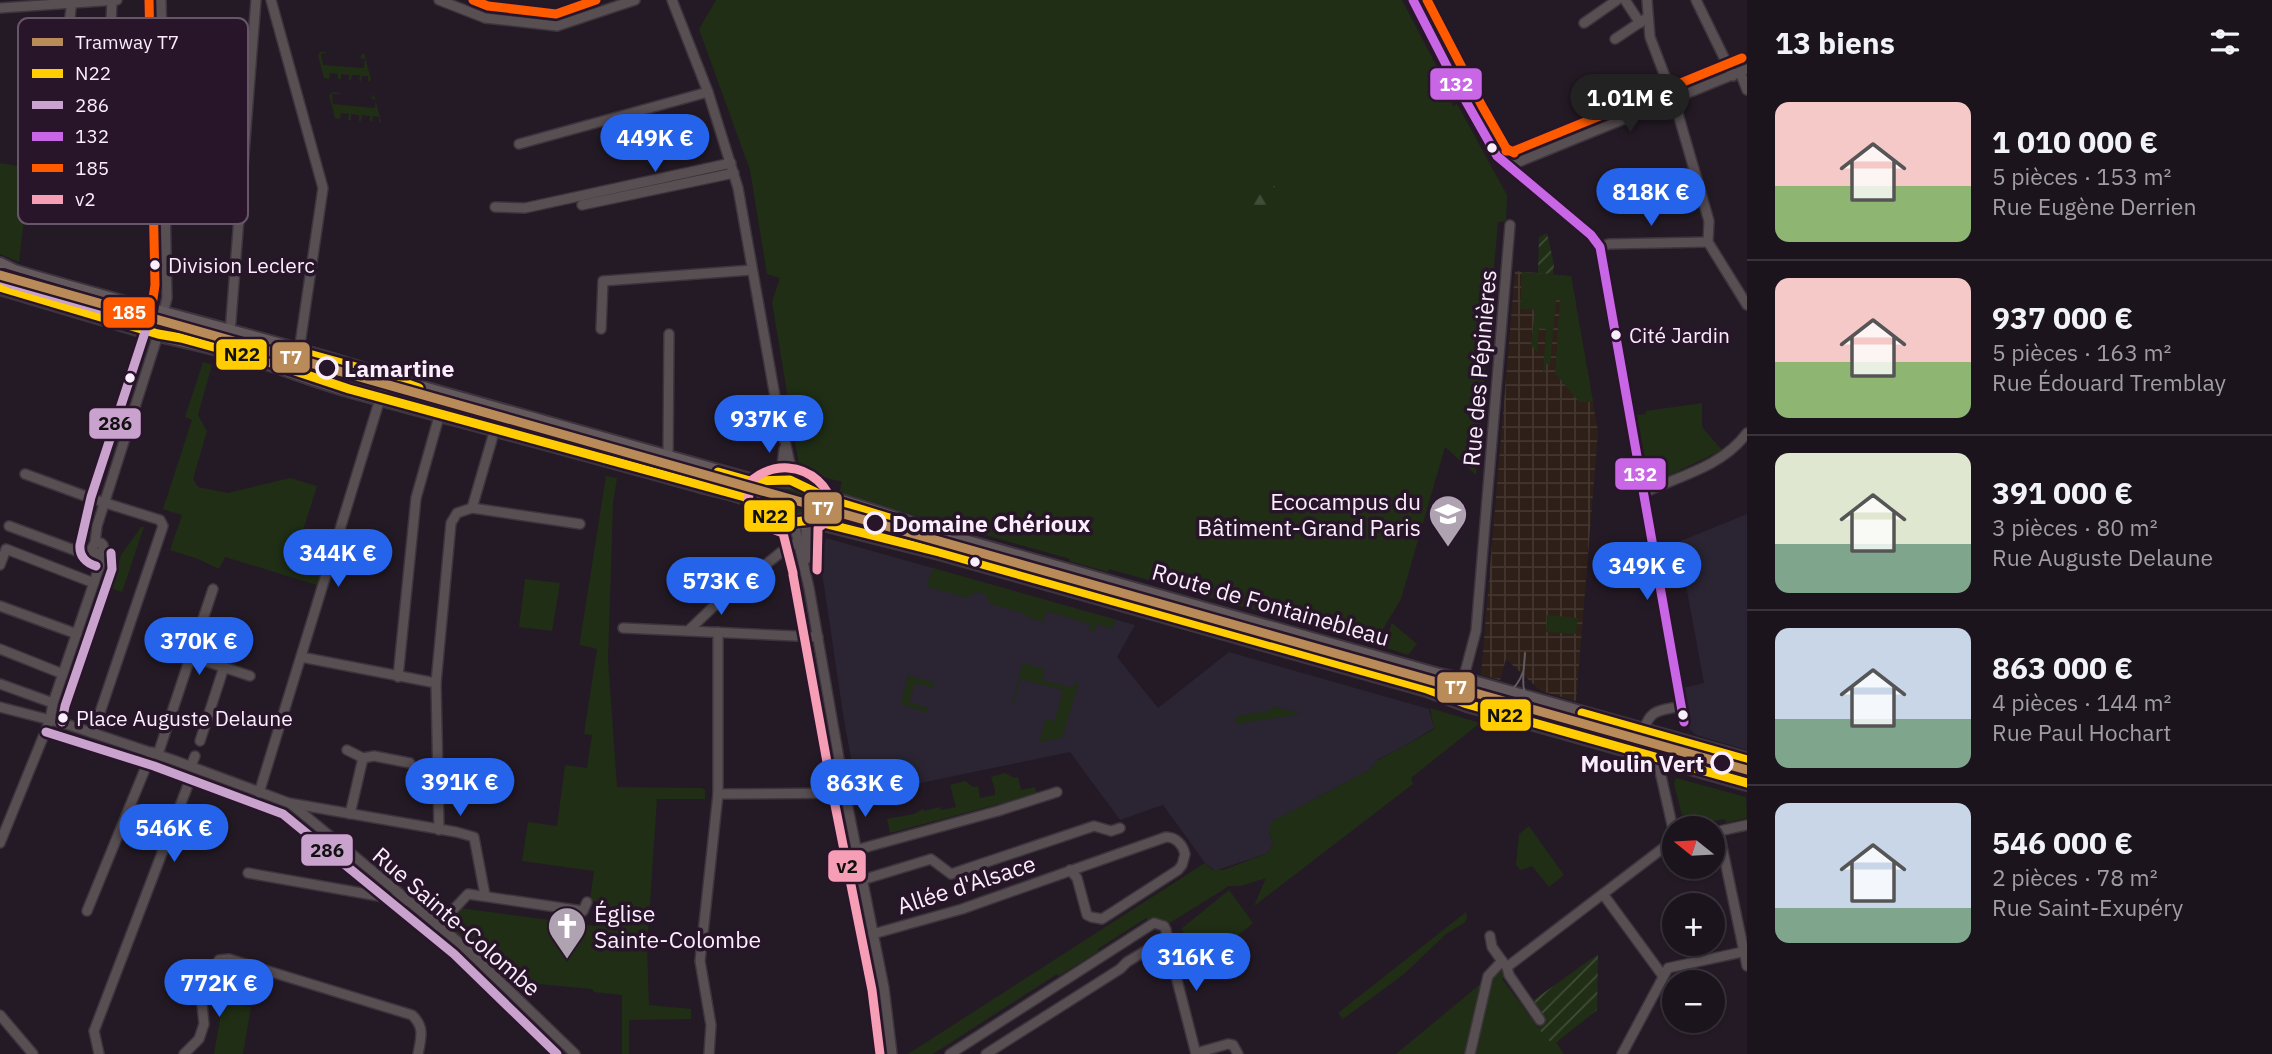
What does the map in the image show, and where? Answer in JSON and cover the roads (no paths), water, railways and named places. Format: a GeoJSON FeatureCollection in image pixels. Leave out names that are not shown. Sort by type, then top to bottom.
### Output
{"type":"FeatureCollection","features":[{"type":"Feature","properties":{"kind":"main road"},"geometry":{"type":"LineString","coordinates":[[0,265],[7,271],[299,351],[416,387],[750,481],[794,481],[816,494],[818,507],[809,521]]}},
{"type":"Feature","properties":{"kind":"main road"},"geometry":{"type":"LineString","coordinates":[[0,287],[158,334],[265,361],[311,378],[381,398],[740,496],[776,519],[791,523],[809,521],[939,552],[1427,689],[1467,704],[1747,783]]}},
{"type":"Feature","properties":{"kind":"main road"},"geometry":{"type":"LineString","coordinates":[[762,509],[760,491],[776,480]]}},
{"type":"Feature","properties":{"kind":"main road","name":"Route de Fontainebleau"},"geometry":{"type":"LineString","coordinates":[[816,494],[914,524],[943,536],[1747,760]]}},
{"type":"Feature","properties":{"kind":"main road"},"geometry":{"type":"LineString","coordinates":[[1648,731],[1657,758]]}},
{"type":"Feature","properties":{"kind":"street"},"geometry":{"type":"LineString","coordinates":[[111,18],[112,0]]}},
{"type":"Feature","properties":{"kind":"street"},"geometry":{"type":"LineString","coordinates":[[2,5],[118,0]]}},
{"type":"Feature","properties":{"kind":"street"},"geometry":{"type":"LineString","coordinates":[[160,0],[160,18]]}},
{"type":"Feature","properties":{"kind":"street"},"geometry":{"type":"LineString","coordinates":[[248,102],[256,0]]}},
{"type":"Feature","properties":{"kind":"street"},"geometry":{"type":"LineString","coordinates":[[271,0],[323,188],[299,351]]}},
{"type":"Feature","properties":{"kind":"street"},"geometry":{"type":"LineString","coordinates":[[439,0],[485,18],[551,26],[561,26],[635,0]]}},
{"type":"Feature","properties":{"kind":"street"},"geometry":{"type":"LineString","coordinates":[[672,0],[708,92],[733,168],[794,481]]}},
{"type":"Feature","properties":{"kind":"street"},"geometry":{"type":"LineString","coordinates":[[1413,0],[1497,156],[1591,235],[1600,247],[1681,706],[1652,713],[1648,717],[1648,731]]}},
{"type":"Feature","properties":{"kind":"street"},"geometry":{"type":"LineString","coordinates":[[1584,23],[1617,0]]}},
{"type":"Feature","properties":{"kind":"street"},"geometry":{"type":"LineString","coordinates":[[1625,0],[1644,20],[1674,100],[1709,221],[1708,242],[1747,305]]}},
{"type":"Feature","properties":{"kind":"street"},"geometry":{"type":"LineString","coordinates":[[1615,39],[1644,20],[1647,0]]}},
{"type":"Feature","properties":{"kind":"street"},"geometry":{"type":"LineString","coordinates":[[1696,0],[1740,73],[1747,90]]}},
{"type":"Feature","properties":{"kind":"street"},"geometry":{"type":"LineString","coordinates":[[1506,163],[1516,163],[1740,73]]}},
{"type":"Feature","properties":{"kind":"street"},"geometry":{"type":"LineString","coordinates":[[519,144],[708,92]]}},
{"type":"Feature","properties":{"kind":"street"},"geometry":{"type":"LineString","coordinates":[[582,205],[733,168]]}},
{"type":"Feature","properties":{"kind":"street"},"geometry":{"type":"LineString","coordinates":[[495,207],[525,208],[733,168]]}},
{"type":"Feature","properties":{"kind":"street"},"geometry":{"type":"LineString","coordinates":[[0,843],[50,720],[53,703],[100,565],[96,550],[97,526],[103,501],[164,314],[167,286],[165,224]]}},
{"type":"Feature","properties":{"kind":"street"},"geometry":{"type":"LineString","coordinates":[[230,333],[239,224]]}},
{"type":"Feature","properties":{"kind":"street","name":"Rue des Pépinières"},"geometry":{"type":"LineString","coordinates":[[1463,680],[1476,631],[1510,225]]}},
{"type":"Feature","properties":{"kind":"street"},"geometry":{"type":"LineString","coordinates":[[1600,247],[1609,244],[1708,242]]}},
{"type":"Feature","properties":{"kind":"street"},"geometry":{"type":"LineString","coordinates":[[601,329],[603,281],[752,270]]}},
{"type":"Feature","properties":{"kind":"street"},"geometry":{"type":"LineString","coordinates":[[668,458],[669,334]]}},
{"type":"Feature","properties":{"kind":"street"},"geometry":{"type":"LineString","coordinates":[[260,793],[387,376]]}},
{"type":"Feature","properties":{"kind":"street"},"geometry":{"type":"LineString","coordinates":[[398,677],[416,498],[440,413]]}},
{"type":"Feature","properties":{"kind":"street"},"geometry":{"type":"LineString","coordinates":[[472,508],[495,429]]}},
{"type":"Feature","properties":{"kind":"street"},"geometry":{"type":"LineString","coordinates":[[776,480],[784,455],[783,433]]}},
{"type":"Feature","properties":{"kind":"street"},"geometry":{"type":"LineString","coordinates":[[1643,493],[1721,458],[1734,449],[1747,433]]}},
{"type":"Feature","properties":{"kind":"street"},"geometry":{"type":"LineString","coordinates":[[26,474],[160,520],[163,526],[93,733]]}},
{"type":"Feature","properties":{"kind":"street"},"geometry":{"type":"LineString","coordinates":[[439,830],[436,683],[449,528],[457,513],[472,508],[580,524]]}},
{"type":"Feature","properties":{"kind":"street"},"geometry":{"type":"LineString","coordinates":[[806,571],[809,521]]}},
{"type":"Feature","properties":{"kind":"street"},"geometry":{"type":"LineString","coordinates":[[791,523],[806,571],[845,793],[884,988],[892,1054]]}},
{"type":"Feature","properties":{"kind":"street"},"geometry":{"type":"LineString","coordinates":[[9,526],[85,554],[96,550]]}},
{"type":"Feature","properties":{"kind":"street"},"geometry":{"type":"LineString","coordinates":[[688,631],[785,549],[798,542]]}},
{"type":"Feature","properties":{"kind":"street"},"geometry":{"type":"LineString","coordinates":[[0,565],[6,549],[94,583]]}},
{"type":"Feature","properties":{"kind":"street"},"geometry":{"type":"LineString","coordinates":[[88,911],[155,753],[213,589]]}},
{"type":"Feature","properties":{"kind":"street"},"geometry":{"type":"LineString","coordinates":[[0,606],[77,634]]}},
{"type":"Feature","properties":{"kind":"street"},"geometry":{"type":"LineString","coordinates":[[623,628],[818,637]]}},
{"type":"Feature","properties":{"kind":"street"},"geometry":{"type":"LineString","coordinates":[[709,1054],[712,1026],[700,961],[718,794],[718,632]]}},
{"type":"Feature","properties":{"kind":"street"},"geometry":{"type":"LineString","coordinates":[[0,649],[63,674]]}},
{"type":"Feature","properties":{"kind":"street"},"geometry":{"type":"LineString","coordinates":[[301,657],[436,683]]}},
{"type":"Feature","properties":{"kind":"street"},"geometry":{"type":"LineString","coordinates":[[202,660],[250,676]]}},
{"type":"Feature","properties":{"kind":"street"},"geometry":{"type":"LineString","coordinates":[[200,741],[224,667]]}},
{"type":"Feature","properties":{"kind":"street"},"geometry":{"type":"LineString","coordinates":[[0,684],[53,703]]}},
{"type":"Feature","properties":{"kind":"street"},"geometry":{"type":"LineString","coordinates":[[0,707],[155,753],[289,803],[474,837],[485,895]]}},
{"type":"Feature","properties":{"kind":"street"},"geometry":{"type":"LineString","coordinates":[[347,750],[363,758],[374,756],[410,763]]}},
{"type":"Feature","properties":{"kind":"street"},"geometry":{"type":"LineString","coordinates":[[191,766],[195,756]]}},
{"type":"Feature","properties":{"kind":"street"},"geometry":{"type":"LineString","coordinates":[[350,814],[363,758]]}},
{"type":"Feature","properties":{"kind":"street"},"geometry":{"type":"LineString","coordinates":[[1657,758],[1670,816]]}},
{"type":"Feature","properties":{"kind":"street"},"geometry":{"type":"LineString","coordinates":[[99,1054],[94,1031],[188,785]]}},
{"type":"Feature","properties":{"kind":"street"},"geometry":{"type":"LineString","coordinates":[[856,850],[1057,792]]}},
{"type":"Feature","properties":{"kind":"street"},"geometry":{"type":"LineString","coordinates":[[718,794],[845,793]]}},
{"type":"Feature","properties":{"kind":"street","name":"Rue Sainte-Colombe"},"geometry":{"type":"LineString","coordinates":[[289,803],[470,953],[575,1054]]}},
{"type":"Feature","properties":{"kind":"street"},"geometry":{"type":"LineString","coordinates":[[862,880],[931,859],[951,874],[1094,825],[1111,831],[1120,828]]}},
{"type":"Feature","properties":{"kind":"street"},"geometry":{"type":"LineString","coordinates":[[1726,830],[1747,825]]}},
{"type":"Feature","properties":{"kind":"street","name":"Allée d'Alsace"},"geometry":{"type":"LineString","coordinates":[[873,934],[962,909],[1070,870],[1166,837],[1175,839],[1184,850],[1185,860],[1178,870],[1102,919],[1087,915],[1077,878],[1070,870]]}},
{"type":"Feature","properties":{"kind":"street"},"geometry":{"type":"LineString","coordinates":[[1469,1054],[1488,976],[1662,849]]}},
{"type":"Feature","properties":{"kind":"street"},"geometry":{"type":"LineString","coordinates":[[1726,872],[1746,951],[1747,966]]}},
{"type":"Feature","properties":{"kind":"street"},"geometry":{"type":"LineString","coordinates":[[248,873],[409,902]]}},
{"type":"Feature","properties":{"kind":"street"},"geometry":{"type":"LineString","coordinates":[[438,926],[468,894],[583,911],[587,902]]}},
{"type":"Feature","properties":{"kind":"street"},"geometry":{"type":"LineString","coordinates":[[1603,894],[1662,975]]}},
{"type":"Feature","properties":{"kind":"street"},"geometry":{"type":"LineString","coordinates":[[950,1054],[1154,923],[1164,926],[1196,1054],[1228,1044],[1236,1048],[1238,1054]]}},
{"type":"Feature","properties":{"kind":"street"},"geometry":{"type":"LineString","coordinates":[[1490,936],[1492,947],[1540,1020]]}},
{"type":"Feature","properties":{"kind":"street"},"geometry":{"type":"LineString","coordinates":[[986,1054],[1167,938]]}},
{"type":"Feature","properties":{"kind":"street"},"geometry":{"type":"LineString","coordinates":[[1667,970],[1746,951]]}},
{"type":"Feature","properties":{"kind":"street"},"geometry":{"type":"LineString","coordinates":[[184,1054],[199,1039],[204,1024],[201,995],[208,977],[219,960],[229,958],[412,1015],[419,1021],[422,1030],[418,1054]]}},
{"type":"Feature","properties":{"kind":"street"},"geometry":{"type":"LineString","coordinates":[[1074,974],[1085,991]]}},
{"type":"Feature","properties":{"kind":"street"},"geometry":{"type":"LineString","coordinates":[[1622,1054],[1662,978]]}},
{"type":"Feature","properties":{"kind":"street"},"geometry":{"type":"LineString","coordinates":[[0,1015],[32,1054]]}},
{"type":"Feature","properties":{"kind":"street"},"geometry":{"type":"LineString","coordinates":[[992,1027],[1003,1044]]}},
{"type":"Feature","properties":{"kind":"tram line","name":"T7"},"geometry":{"type":"LineString","coordinates":[[0,275],[1747,770]]}},
{"type":"Feature","properties":{"kind":"tram line"},"geometry":{"type":"LineString","coordinates":[[1525,653],[1524,691],[1538,710]]}},
{"type":"Feature","properties":{"kind":"tram line"},"geometry":{"type":"LineString","coordinates":[[1486,700],[1509,692],[1523,672]]}},
{"type":"Feature","properties":{"kind":"place","name":"Division Leclerc"},"geometry":{"type":"Point","coordinates":[155,265]}},
{"type":"Feature","properties":{"kind":"place","name":"Cité Jardin"},"geometry":{"type":"Point","coordinates":[1616,335]}},
{"type":"Feature","properties":{"kind":"place","name":"Lamartine"},"geometry":{"type":"Point","coordinates":[327,368]}},
{"type":"Feature","properties":{"kind":"place","name":"Domaine Chérioux"},"geometry":{"type":"Point","coordinates":[875,523]}},
{"type":"Feature","properties":{"kind":"place","name":"Ecocampus du Bâtiment-Grand Paris"},"geometry":{"type":"Point","coordinates":[1448,548]}},
{"type":"Feature","properties":{"kind":"place","name":"Place Auguste Delaune"},"geometry":{"type":"Point","coordinates":[63,718]}},
{"type":"Feature","properties":{"kind":"place","name":"Moulin Vert"},"geometry":{"type":"Point","coordinates":[1722,763]}},
{"type":"Feature","properties":{"kind":"place","name":"Église Sainte-Colombe"},"geometry":{"type":"Point","coordinates":[567,960]}}]}
